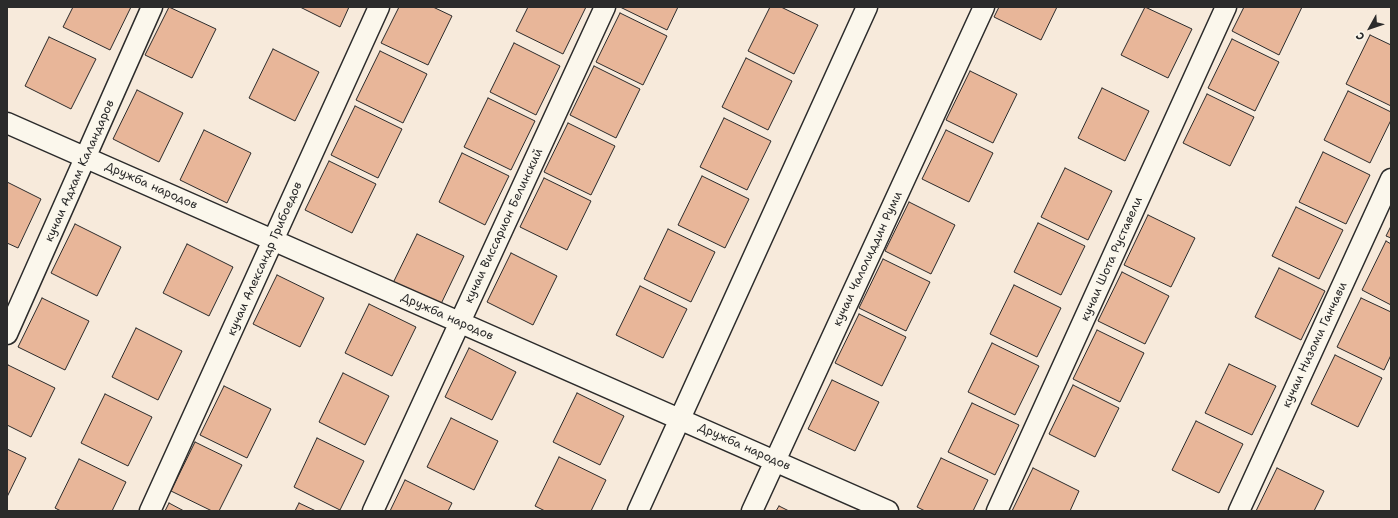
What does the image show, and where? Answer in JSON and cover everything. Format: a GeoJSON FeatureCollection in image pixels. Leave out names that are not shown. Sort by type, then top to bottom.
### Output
{"type":"FeatureCollection","features":[{"type":"Feature","properties":{"kind":"street","name":"кучаи Адхам Каландаров"},"geometry":{"type":"LineString","coordinates":[[7,334],[152,7]]}},
{"type":"Feature","properties":{"kind":"street","name":"кучаи Александр Грибоедов"},"geometry":{"type":"LineString","coordinates":[[150,511],[379,7]]}},
{"type":"Feature","properties":{"kind":"street","name":"кучаи Виссарион Белинский"},"geometry":{"type":"LineString","coordinates":[[373,511],[605,7]]}},
{"type":"Feature","properties":{"kind":"street"},"geometry":{"type":"LineString","coordinates":[[638,511],[867,7]]}},
{"type":"Feature","properties":{"kind":"street","name":"кучаи Чалолиддин Руми"},"geometry":{"type":"LineString","coordinates":[[752,511],[984,7]]}},
{"type":"Feature","properties":{"kind":"street","name":"кучаи Шота Руставели"},"geometry":{"type":"LineString","coordinates":[[997,511],[1226,7]]}},
{"type":"Feature","properties":{"kind":"street","name":"Дружба народов"},"geometry":{"type":"LineString","coordinates":[[7,123],[888,511]]}},
{"type":"Feature","properties":{"kind":"street","name":"кучаи Низоми Ганчави"},"geometry":{"type":"LineString","coordinates":[[1239,511],[1391,180]]}},
{"type":"Feature","properties":{"kind":"building"},"geometry":{"type":"Polygon","coordinates":[[[73,7],[131,7],[110,50],[63,27],[73,7]]]}},
{"type":"Feature","properties":{"kind":"building"},"geometry":{"type":"Polygon","coordinates":[[[169,7],[216,29],[192,78],[145,55],[169,7]]]}},
{"type":"Feature","properties":{"kind":"building"},"geometry":{"type":"Polygon","coordinates":[[[300,7],[349,7],[340,27],[300,7]]]}},
{"type":"Feature","properties":{"kind":"building"},"geometry":{"type":"Polygon","coordinates":[[[399,7],[433,7],[452,16],[428,65],[381,43],[399,7]]]}},
{"type":"Feature","properties":{"kind":"building"},"geometry":{"type":"Polygon","coordinates":[[[528,7],[586,7],[563,54],[516,31],[528,7]]]}},
{"type":"Feature","properties":{"kind":"building"},"geometry":{"type":"Polygon","coordinates":[[[620,7],[678,7],[667,30],[620,7]]]}},
{"type":"Feature","properties":{"kind":"building"},"geometry":{"type":"Polygon","coordinates":[[[770,7],[781,7],[818,25],[794,74],[748,51],[770,7]]]}},
{"type":"Feature","properties":{"kind":"building"},"geometry":{"type":"Polygon","coordinates":[[[999,7],[1057,7],[1041,40],[994,17],[999,7]]]}},
{"type":"Feature","properties":{"kind":"building"},"geometry":{"type":"Polygon","coordinates":[[[1145,7],[1192,29],[1168,78],[1121,55],[1145,7]]]}},
{"type":"Feature","properties":{"kind":"building"},"geometry":{"type":"Polygon","coordinates":[[[1244,7],[1302,7],[1279,55],[1232,31],[1244,7]]]}},
{"type":"Feature","properties":{"kind":"building"},"geometry":{"type":"Polygon","coordinates":[[[620,13],[667,36],[643,85],[596,62],[620,13]]]}},
{"type":"Feature","properties":{"kind":"building"},"geometry":{"type":"Polygon","coordinates":[[[1370,35],[1391,45],[1391,106],[1346,84],[1370,35]]]}},
{"type":"Feature","properties":{"kind":"building"},"geometry":{"type":"Polygon","coordinates":[[[49,37],[96,59],[71,109],[25,86],[49,37]]]}},
{"type":"Feature","properties":{"kind":"building"},"geometry":{"type":"Polygon","coordinates":[[[1232,39],[1279,62],[1255,111],[1208,88],[1232,39]]]}},
{"type":"Feature","properties":{"kind":"building"},"geometry":{"type":"Polygon","coordinates":[[[514,43],[560,66],[536,115],[490,92],[514,43]]]}},
{"type":"Feature","properties":{"kind":"building"},"geometry":{"type":"Polygon","coordinates":[[[273,49],[319,72],[295,121],[249,98],[273,49]]]}},
{"type":"Feature","properties":{"kind":"building"},"geometry":{"type":"Polygon","coordinates":[[[380,51],[427,74],[403,123],[356,100],[380,51]]]}},
{"type":"Feature","properties":{"kind":"building"},"geometry":{"type":"Polygon","coordinates":[[[746,58],[792,81],[768,130],[722,107],[746,58]]]}},
{"type":"Feature","properties":{"kind":"building"},"geometry":{"type":"Polygon","coordinates":[[[594,66],[640,89],[616,138],[570,115],[594,66]]]}},
{"type":"Feature","properties":{"kind":"building"},"geometry":{"type":"Polygon","coordinates":[[[970,71],[1017,94],[993,143],[946,120],[970,71]]]}},
{"type":"Feature","properties":{"kind":"building"},"geometry":{"type":"Polygon","coordinates":[[[1102,88],[1149,111],[1125,161],[1078,138],[1102,88]]]}},
{"type":"Feature","properties":{"kind":"building"},"geometry":{"type":"Polygon","coordinates":[[[137,90],[183,113],[159,162],[113,139],[137,90]]]}},
{"type":"Feature","properties":{"kind":"building"},"geometry":{"type":"Polygon","coordinates":[[[1348,91],[1391,112],[1391,120],[1370,163],[1324,140],[1348,91]]]}},
{"type":"Feature","properties":{"kind":"building"},"geometry":{"type":"Polygon","coordinates":[[[1207,94],[1254,117],[1230,166],[1183,143],[1207,94]]]}},
{"type":"Feature","properties":{"kind":"building"},"geometry":{"type":"Polygon","coordinates":[[[488,98],[535,121],[511,170],[464,147],[488,98]]]}},
{"type":"Feature","properties":{"kind":"building"},"geometry":{"type":"Polygon","coordinates":[[[355,106],[402,129],[378,178],[331,155],[355,106]]]}},
{"type":"Feature","properties":{"kind":"building"},"geometry":{"type":"Polygon","coordinates":[[[724,118],[771,141],[747,190],[700,167],[724,118]]]}},
{"type":"Feature","properties":{"kind":"building"},"geometry":{"type":"Polygon","coordinates":[[[568,123],[615,146],[591,195],[544,172],[568,123]]]}},
{"type":"Feature","properties":{"kind":"building"},"geometry":{"type":"Polygon","coordinates":[[[204,130],[251,153],[227,203],[180,180],[204,130]]]}},
{"type":"Feature","properties":{"kind":"building"},"geometry":{"type":"Polygon","coordinates":[[[946,130],[993,153],[969,202],[922,179],[946,130]]]}},
{"type":"Feature","properties":{"kind":"building"},"geometry":{"type":"Polygon","coordinates":[[[1323,152],[1370,175],[1346,224],[1299,202],[1323,152]]]}},
{"type":"Feature","properties":{"kind":"building"},"geometry":{"type":"Polygon","coordinates":[[[462,153],[509,176],[485,225],[439,202],[462,153]]]}},
{"type":"Feature","properties":{"kind":"building"},"geometry":{"type":"Polygon","coordinates":[[[329,161],[376,184],[352,233],[305,210],[329,161]]]}},
{"type":"Feature","properties":{"kind":"building"},"geometry":{"type":"Polygon","coordinates":[[[1065,168],[1112,191],[1088,240],[1041,217],[1065,168]]]}},
{"type":"Feature","properties":{"kind":"building"},"geometry":{"type":"Polygon","coordinates":[[[702,176],[749,199],[725,248],[678,225],[702,176]]]}},
{"type":"Feature","properties":{"kind":"building"},"geometry":{"type":"Polygon","coordinates":[[[544,178],[591,201],[567,250],[520,227],[544,178]]]}},
{"type":"Feature","properties":{"kind":"building"},"geometry":{"type":"Polygon","coordinates":[[[7,182],[41,199],[18,248],[7,243],[7,182]]]}},
{"type":"Feature","properties":{"kind":"building"},"geometry":{"type":"Polygon","coordinates":[[[909,202],[955,225],[931,274],[885,251],[909,202]]]}},
{"type":"Feature","properties":{"kind":"building"},"geometry":{"type":"Polygon","coordinates":[[[1296,207],[1343,230],[1319,279],[1272,256],[1296,207]]]}},
{"type":"Feature","properties":{"kind":"building"},"geometry":{"type":"Polygon","coordinates":[[[1148,215],[1195,238],[1171,287],[1124,265],[1148,215]]]}},
{"type":"Feature","properties":{"kind":"building"},"geometry":{"type":"Polygon","coordinates":[[[1038,223],[1085,246],[1061,295],[1014,272],[1038,223]]]}},
{"type":"Feature","properties":{"kind":"building"},"geometry":{"type":"Polygon","coordinates":[[[75,224],[121,247],[97,296],[51,273],[75,224]]]}},
{"type":"Feature","properties":{"kind":"building"},"geometry":{"type":"Polygon","coordinates":[[[1391,226],[1391,238],[1386,236],[1391,226]]]}},
{"type":"Feature","properties":{"kind":"building"},"geometry":{"type":"Polygon","coordinates":[[[668,229],[715,252],[691,302],[644,279],[668,229]]]}},
{"type":"Feature","properties":{"kind":"building"},"geometry":{"type":"Polygon","coordinates":[[[417,234],[464,256],[440,306],[393,283],[417,234]]]}},
{"type":"Feature","properties":{"kind":"building"},"geometry":{"type":"Polygon","coordinates":[[[1386,241],[1391,244],[1391,305],[1362,290],[1386,241]]]}},
{"type":"Feature","properties":{"kind":"building"},"geometry":{"type":"Polygon","coordinates":[[[187,244],[233,267],[209,316],[163,293],[187,244]]]}},
{"type":"Feature","properties":{"kind":"building"},"geometry":{"type":"Polygon","coordinates":[[[511,253],[557,276],[533,325],[487,302],[511,253]]]}},
{"type":"Feature","properties":{"kind":"building"},"geometry":{"type":"Polygon","coordinates":[[[883,259],[930,282],[906,331],[859,308],[883,259]]]}},
{"type":"Feature","properties":{"kind":"building"},"geometry":{"type":"Polygon","coordinates":[[[1279,268],[1325,291],[1301,340],[1255,317],[1279,268]]]}},
{"type":"Feature","properties":{"kind":"building"},"geometry":{"type":"Polygon","coordinates":[[[1122,272],[1169,296],[1145,344],[1098,321],[1122,272]]]}},
{"type":"Feature","properties":{"kind":"building"},"geometry":{"type":"Polygon","coordinates":[[[277,275],[324,298],[300,347],[253,324],[277,275]]]}},
{"type":"Feature","properties":{"kind":"building"},"geometry":{"type":"Polygon","coordinates":[[[1014,285],[1061,308],[1037,357],[990,334],[1014,285]]]}},
{"type":"Feature","properties":{"kind":"building"},"geometry":{"type":"Polygon","coordinates":[[[640,286],[687,309],[663,358],[616,335],[640,286]]]}},
{"type":"Feature","properties":{"kind":"building"},"geometry":{"type":"Polygon","coordinates":[[[42,298],[89,321],[65,370],[18,347],[42,298]]]}},
{"type":"Feature","properties":{"kind":"building"},"geometry":{"type":"Polygon","coordinates":[[[1361,298],[1391,312],[1391,355],[1384,370],[1337,347],[1361,298]]]}},
{"type":"Feature","properties":{"kind":"building"},"geometry":{"type":"Polygon","coordinates":[[[369,304],[416,327],[392,376],[345,353],[369,304]]]}},
{"type":"Feature","properties":{"kind":"building"},"geometry":{"type":"Polygon","coordinates":[[[859,314],[906,337],[882,386],[835,363],[859,314]]]}},
{"type":"Feature","properties":{"kind":"building"},"geometry":{"type":"Polygon","coordinates":[[[136,328],[182,351],[158,400],[112,377],[136,328]]]}},
{"type":"Feature","properties":{"kind":"building"},"geometry":{"type":"Polygon","coordinates":[[[1097,330],[1144,353],[1120,402],[1073,379],[1097,330]]]}},
{"type":"Feature","properties":{"kind":"building"},"geometry":{"type":"Polygon","coordinates":[[[992,343],[1039,366],[1015,415],[968,392],[992,343]]]}},
{"type":"Feature","properties":{"kind":"building"},"geometry":{"type":"Polygon","coordinates":[[[469,348],[516,372],[492,420],[445,397],[469,348]]]}},
{"type":"Feature","properties":{"kind":"building"},"geometry":{"type":"Polygon","coordinates":[[[1335,355],[1382,378],[1358,427],[1311,404],[1335,355]]]}},
{"type":"Feature","properties":{"kind":"building"},"geometry":{"type":"Polygon","coordinates":[[[1229,364],[1276,386],[1252,435],[1205,413],[1229,364]]]}},
{"type":"Feature","properties":{"kind":"building"},"geometry":{"type":"Polygon","coordinates":[[[8,365],[55,388],[31,437],[7,425],[8,365]]]}},
{"type":"Feature","properties":{"kind":"building"},"geometry":{"type":"Polygon","coordinates":[[[343,373],[389,396],[365,445],[319,422],[343,373]]]}},
{"type":"Feature","properties":{"kind":"building"},"geometry":{"type":"Polygon","coordinates":[[[832,380],[879,402],[855,451],[808,429],[832,380]]]}},
{"type":"Feature","properties":{"kind":"building"},"geometry":{"type":"Polygon","coordinates":[[[1073,385],[1119,408],[1095,457],[1049,434],[1073,385]]]}},
{"type":"Feature","properties":{"kind":"building"},"geometry":{"type":"Polygon","coordinates":[[[224,386],[271,409],[247,458],[200,435],[224,386]]]}},
{"type":"Feature","properties":{"kind":"building"},"geometry":{"type":"Polygon","coordinates":[[[577,393],[624,416],[600,465],[553,442],[577,393]]]}},
{"type":"Feature","properties":{"kind":"building"},"geometry":{"type":"Polygon","coordinates":[[[105,394],[152,417],[128,466],[81,443],[105,394]]]}},
{"type":"Feature","properties":{"kind":"building"},"geometry":{"type":"Polygon","coordinates":[[[972,403],[1019,425],[995,475],[948,452],[972,403]]]}},
{"type":"Feature","properties":{"kind":"building"},"geometry":{"type":"Polygon","coordinates":[[[451,418],[498,441],[474,490],[427,467],[451,418]]]}},
{"type":"Feature","properties":{"kind":"building"},"geometry":{"type":"Polygon","coordinates":[[[1196,421],[1243,444],[1219,493],[1172,470],[1196,421]]]}},
{"type":"Feature","properties":{"kind":"building"},"geometry":{"type":"Polygon","coordinates":[[[317,438],[364,461],[340,510],[294,487],[317,438]]]}},
{"type":"Feature","properties":{"kind":"building"},"geometry":{"type":"Polygon","coordinates":[[[195,442],[242,465],[219,511],[212,511],[171,491],[195,442]]]}},
{"type":"Feature","properties":{"kind":"building"},"geometry":{"type":"Polygon","coordinates":[[[7,449],[26,458],[7,497],[7,449]]]}},
{"type":"Feature","properties":{"kind":"building"},"geometry":{"type":"Polygon","coordinates":[[[559,457],[606,480],[591,511],[545,511],[535,506],[559,457]]]}},
{"type":"Feature","properties":{"kind":"building"},"geometry":{"type":"Polygon","coordinates":[[[941,458],[988,480],[973,511],[925,511],[917,507],[941,458]]]}},
{"type":"Feature","properties":{"kind":"building"},"geometry":{"type":"Polygon","coordinates":[[[79,459],[126,482],[112,511],[61,511],[55,508],[79,459]]]}},
{"type":"Feature","properties":{"kind":"building"},"geometry":{"type":"Polygon","coordinates":[[[1033,468],[1079,491],[1070,511],[1012,511],[1033,468]]]}},
{"type":"Feature","properties":{"kind":"building"},"geometry":{"type":"Polygon","coordinates":[[[1277,468],[1324,491],[1314,511],[1256,511],[1277,468]]]}},
{"type":"Feature","properties":{"kind":"building"},"geometry":{"type":"Polygon","coordinates":[[[405,480],[452,503],[448,511],[390,511],[405,480]]]}},
{"type":"Feature","properties":{"kind":"building"},"geometry":{"type":"Polygon","coordinates":[[[169,503],[184,511],[165,511],[169,503]]]}},
{"type":"Feature","properties":{"kind":"building"},"geometry":{"type":"Polygon","coordinates":[[[299,503],[316,511],[295,511],[299,503]]]}},
{"type":"Feature","properties":{"kind":"building"},"geometry":{"type":"Polygon","coordinates":[[[779,506],[789,511],[776,511],[779,506]]]}}]}
